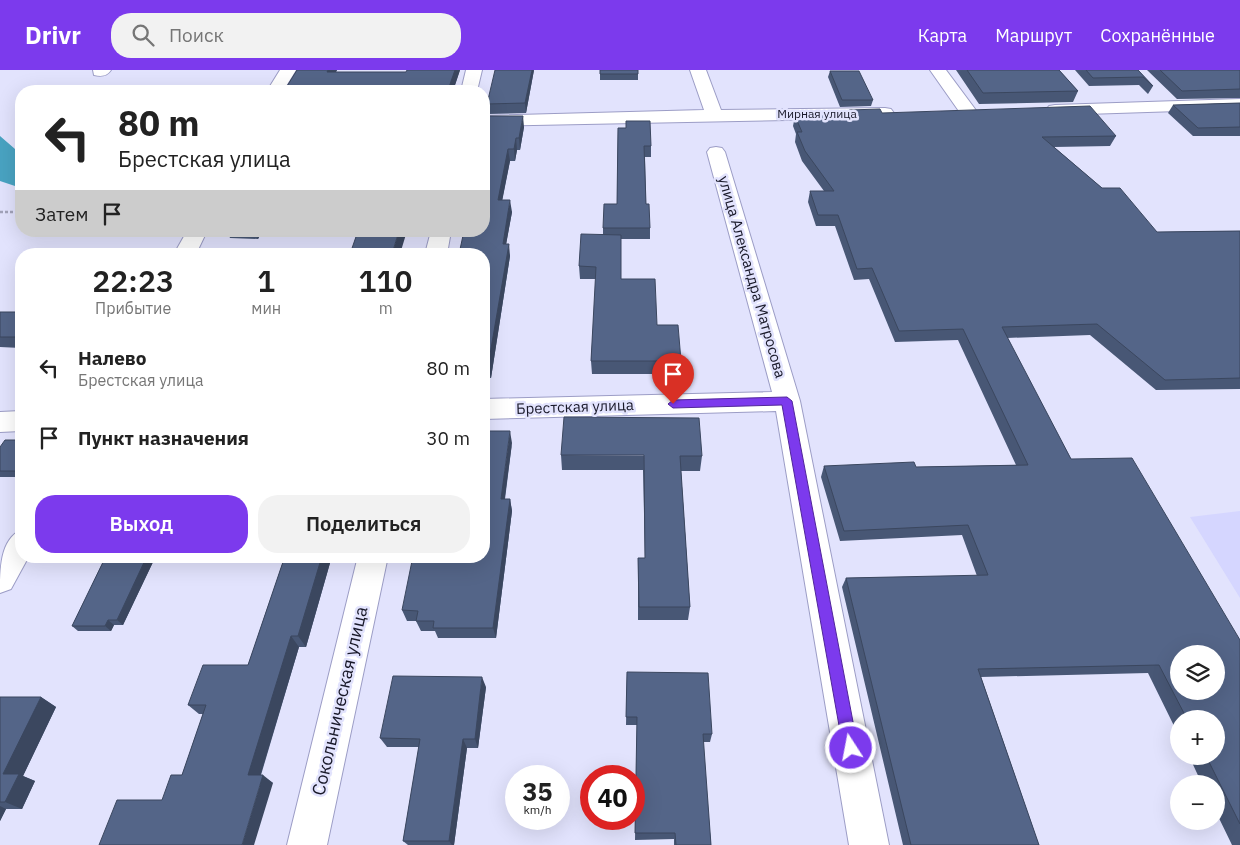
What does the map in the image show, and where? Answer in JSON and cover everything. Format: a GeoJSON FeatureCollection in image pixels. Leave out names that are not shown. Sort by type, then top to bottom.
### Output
{"type":"FeatureCollection","features":[{"type":"Feature","properties":{"kind":"street"},"geometry":{"type":"LineString","coordinates":[[279,85],[288,70]]}},
{"type":"Feature","properties":{"kind":"street"},"geometry":{"type":"LineString","coordinates":[[470,85],[474,70]]}},
{"type":"Feature","properties":{"kind":"street"},"geometry":{"type":"LineString","coordinates":[[698,70],[714,115]]}},
{"type":"Feature","properties":{"kind":"street"},"geometry":{"type":"LineString","coordinates":[[938,70],[969,113]]}},
{"type":"Feature","properties":{"kind":"street"},"geometry":{"type":"LineString","coordinates":[[1154,88],[1173,107]]}},
{"type":"Feature","properties":{"kind":"street"},"geometry":{"type":"LineString","coordinates":[[1037,111],[1240,104]]}},
{"type":"Feature","properties":{"kind":"street"},"geometry":{"type":"LineString","coordinates":[[950,113],[989,112]]}},
{"type":"Feature","properties":{"kind":"street","name":"Мирная улица"},"geometry":{"type":"LineString","coordinates":[[490,121],[714,115],[900,113]]}},
{"type":"Feature","properties":{"kind":"street","name":"улица Александра Матросова"},"geometry":{"type":"LineString","coordinates":[[716,152],[787,401],[868,845]]}},
{"type":"Feature","properties":{"kind":"street","name":"Брестская улица"},"geometry":{"type":"LineString","coordinates":[[490,409],[787,401]]}},
{"type":"Feature","properties":{"kind":"street"},"geometry":{"type":"LineString","coordinates":[[0,422],[15,421]]}},
{"type":"Feature","properties":{"kind":"street"},"geometry":{"type":"LineString","coordinates":[[0,579],[15,553]]}},
{"type":"Feature","properties":{"kind":"street","name":"Сокольническая улица"},"geometry":{"type":"LineString","coordinates":[[307,845],[371,563]]}},
{"type":"Feature","properties":{"kind":"path"},"geometry":{"type":"LineString","coordinates":[[0,212],[15,212]]}},
{"type":"Feature","properties":{"kind":"shaded area"},"geometry":{"type":"Polygon","coordinates":[[[0,136],[15,149],[15,186],[0,181],[0,136]]]}},
{"type":"Feature","properties":{"kind":"shaded area"},"geometry":{"type":"Polygon","coordinates":[[[1240,511],[1240,598],[1190,517],[1240,511]]]}},
{"type":"Feature","properties":{"kind":"building"},"geometry":{"type":"Polygon","coordinates":[[[297,70],[406,72],[407,70],[455,70],[450,85],[288,85],[297,70]]]}},
{"type":"Feature","properties":{"kind":"building"},"geometry":{"type":"Polygon","coordinates":[[[495,70],[532,70],[525,103],[490,104],[490,91],[495,70]]]}},
{"type":"Feature","properties":{"kind":"building"},"geometry":{"type":"Polygon","coordinates":[[[600,70],[638,70],[638,74],[600,74],[600,70]]]}},
{"type":"Feature","properties":{"kind":"building"},"geometry":{"type":"Polygon","coordinates":[[[967,70],[1059,70],[1078,91],[983,93],[967,70]]]}},
{"type":"Feature","properties":{"kind":"building"},"geometry":{"type":"Polygon","coordinates":[[[1086,70],[1138,70],[1153,86],[1143,77],[1093,78],[1086,70]]]}},
{"type":"Feature","properties":{"kind":"building"},"geometry":{"type":"Polygon","coordinates":[[[1160,70],[1240,70],[1240,89],[1182,91],[1160,70]]]}},
{"type":"Feature","properties":{"kind":"building"},"geometry":{"type":"Polygon","coordinates":[[[830,71],[859,71],[873,100],[842,100],[830,71]]]}},
{"type":"Feature","properties":{"kind":"building"},"geometry":{"type":"Polygon","coordinates":[[[1240,103],[1240,127],[1198,128],[1173,105],[1240,103]]]}},
{"type":"Feature","properties":{"kind":"building"},"geometry":{"type":"Polygon","coordinates":[[[1090,106],[1116,136],[1042,137],[1102,188],[1120,188],[1157,232],[1240,231],[1240,378],[1165,380],[1097,324],[1002,327],[1071,459],[1132,458],[1240,640],[1240,824],[1225,794],[1225,775],[1216,775],[1210,765],[1225,765],[1225,710],[1182,710],[1177,700],[1225,700],[1225,645],[1170,645],[1170,686],[1159,665],[978,669],[1039,845],[911,845],[846,578],[988,575],[968,525],[844,531],[824,466],[914,462],[916,467],[1028,465],[963,329],[899,331],[872,268],[857,269],[838,215],[818,215],[810,191],[834,191],[805,151],[797,132],[802,132],[795,116],[850,114],[849,110],[880,109],[882,113],[1090,106]]]}},
{"type":"Feature","properties":{"kind":"building"},"geometry":{"type":"Polygon","coordinates":[[[490,116],[523,116],[519,138],[516,138],[514,149],[508,149],[498,200],[510,200],[503,244],[509,244],[490,354],[490,248],[460,248],[463,237],[490,237],[490,116]]]}},
{"type":"Feature","properties":{"kind":"building"},"geometry":{"type":"Polygon","coordinates":[[[626,121],[650,121],[651,146],[644,146],[646,204],[649,204],[650,228],[603,228],[604,204],[617,204],[618,128],[626,128],[626,121]]]}},
{"type":"Feature","properties":{"kind":"building"},"geometry":{"type":"Polygon","coordinates":[[[581,234],[621,235],[621,279],[655,279],[657,325],[678,325],[681,361],[591,361],[596,267],[579,266],[581,234]]]}},
{"type":"Feature","properties":{"kind":"building"},"geometry":{"type":"Polygon","coordinates":[[[356,237],[397,237],[394,248],[352,248],[356,237]]]}},
{"type":"Feature","properties":{"kind":"building"},"geometry":{"type":"Polygon","coordinates":[[[0,312],[15,312],[15,337],[0,337],[0,312]]]}},
{"type":"Feature","properties":{"kind":"building"},"geometry":{"type":"Polygon","coordinates":[[[564,417],[699,418],[702,456],[680,456],[690,607],[639,607],[638,558],[645,558],[644,455],[561,455],[564,417]]]}},
{"type":"Feature","properties":{"kind":"building"},"geometry":{"type":"Polygon","coordinates":[[[490,431],[510,431],[501,499],[510,499],[493,628],[433,628],[434,621],[416,621],[418,611],[402,610],[412,563],[490,563],[490,431]]]}},
{"type":"Feature","properties":{"kind":"building"},"geometry":{"type":"Polygon","coordinates":[[[5,440],[15,440],[15,471],[0,471],[0,447],[5,440]]]}},
{"type":"Feature","properties":{"kind":"building"},"geometry":{"type":"Polygon","coordinates":[[[103,563],[144,563],[117,620],[108,620],[105,626],[72,626],[103,563]]]}},
{"type":"Feature","properties":{"kind":"building"},"geometry":{"type":"Polygon","coordinates":[[[283,563],[320,563],[298,636],[291,636],[248,775],[263,775],[242,845],[99,845],[117,800],[162,800],[171,775],[182,775],[206,705],[188,705],[203,665],[248,665],[283,563]]]}},
{"type":"Feature","properties":{"kind":"building"},"geometry":{"type":"Polygon","coordinates":[[[627,672],[708,673],[712,734],[703,734],[711,845],[676,845],[675,833],[635,833],[635,830],[645,830],[645,765],[636,765],[637,717],[626,717],[627,672]]]}},
{"type":"Feature","properties":{"kind":"building"},"geometry":{"type":"Polygon","coordinates":[[[393,676],[482,677],[475,739],[463,739],[449,841],[403,841],[420,739],[380,738],[393,676]]]}},
{"type":"Feature","properties":{"kind":"building"},"geometry":{"type":"Polygon","coordinates":[[[0,697],[41,697],[3,774],[19,774],[5,802],[0,802],[0,697]]]}},
{"type":"Feature","properties":{"kind":"route"},"geometry":{"type":"LineString","coordinates":[[673,404],[787,401],[851,748]]}}]}
